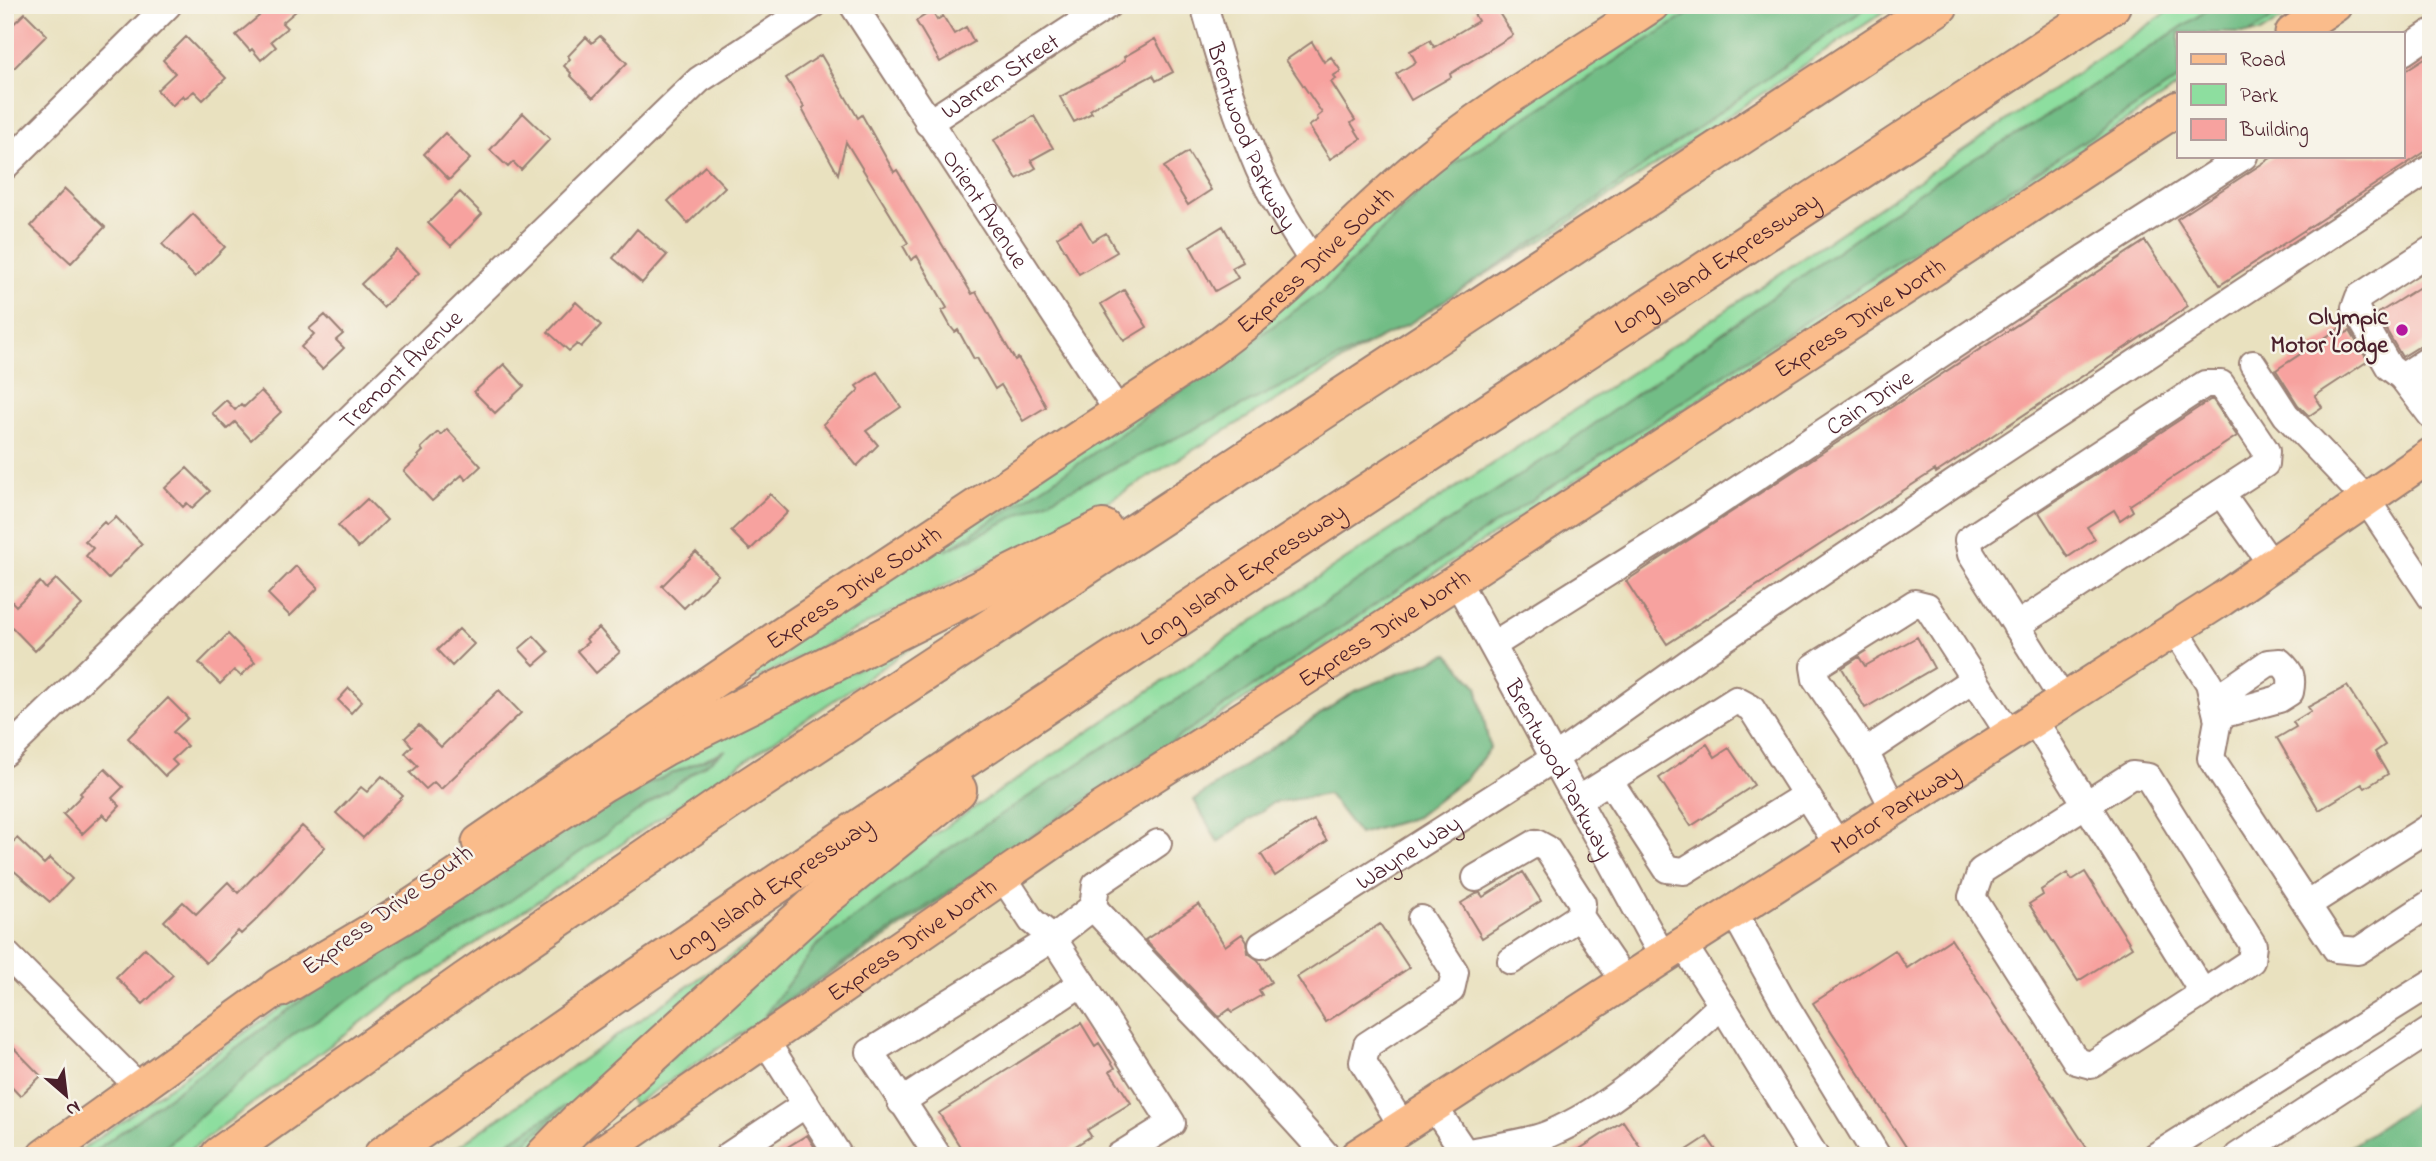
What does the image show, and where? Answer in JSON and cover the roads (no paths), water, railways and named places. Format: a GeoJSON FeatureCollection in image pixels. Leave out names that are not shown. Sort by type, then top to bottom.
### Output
{"type":"FeatureCollection","features":[{"type":"Feature","properties":{"kind":"highway"},"geometry":{"type":"LineString","coordinates":[[220,1156],[466,981],[743,791],[1939,5]]}},
{"type":"Feature","properties":{"kind":"highway","name":"Long Island Expressway"},"geometry":{"type":"LineString","coordinates":[[383,1156],[520,1058],[785,878],[1364,493],[2110,5]]}},
{"type":"Feature","properties":{"kind":"highway"},"geometry":{"type":"LineString","coordinates":[[279,988],[402,915],[635,763],[1156,502],[1478,307]]}},
{"type":"Feature","properties":{"kind":"highway"},"geometry":{"type":"LineString","coordinates":[[545,1156],[821,900],[947,797],[1364,493]]}},
{"type":"Feature","properties":{"kind":"main road","name":"Express Drive South"},"geometry":{"type":"LineString","coordinates":[[44,1156],[279,988],[398,898],[682,702],[1119,413],[1231,335],[1285,289],[1392,187],[1448,142],[1652,5]]}},
{"type":"Feature","properties":{"kind":"main road"},"geometry":{"type":"LineString","coordinates":[[2294,32],[2335,5]]}},
{"type":"Feature","properties":{"kind":"main road","name":"Express Drive North"},"geometry":{"type":"LineString","coordinates":[[597,1156],[1101,809],[1457,581],[2177,109]]}},
{"type":"Feature","properties":{"kind":"main road","name":"Motor Parkway"},"geometry":{"type":"LineString","coordinates":[[1384,1145],[1434,1107],[2175,629],[2431,456]]}},
{"type":"Feature","properties":{"kind":"street"},"geometry":{"type":"LineString","coordinates":[[5,166],[167,5]]}},
{"type":"Feature","properties":{"kind":"street","name":"Tremont Avenue"},"geometry":{"type":"LineString","coordinates":[[5,753],[699,80],[813,5]]}},
{"type":"Feature","properties":{"kind":"street","name":"Orient Avenue"},"geometry":{"type":"LineString","coordinates":[[853,5],[1119,413]]}},
{"type":"Feature","properties":{"kind":"street","name":"Warren Street"},"geometry":{"type":"LineString","coordinates":[[928,123],[1108,5]]}},
{"type":"Feature","properties":{"kind":"street","name":"Brentwood Parkway"},"geometry":{"type":"LineString","coordinates":[[1204,5],[1226,79],[1259,167],[1281,211],[1313,262]]}},
{"type":"Feature","properties":{"kind":"street"},"geometry":{"type":"LineString","coordinates":[[2404,51],[2431,33]]}},
{"type":"Feature","properties":{"kind":"street","name":"Cain Drive"},"geometry":{"type":"LineString","coordinates":[[1493,645],[1701,514],[2086,257],[2241,158]]}},
{"type":"Feature","properties":{"kind":"street","name":"Wayne Way"},"geometry":{"type":"LineString","coordinates":[[1262,945],[1555,758],[1695,658],[1882,531],[2431,169]]}},
{"type":"Feature","properties":{"kind":"street"},"geometry":{"type":"LineString","coordinates":[[2431,250],[2359,298],[2356,308],[2389,368],[2402,377],[2431,415]]}},
{"type":"Feature","properties":{"kind":"street"},"geometry":{"type":"LineString","coordinates":[[2402,377],[2431,358]]}},
{"type":"Feature","properties":{"kind":"street"},"geometry":{"type":"LineString","coordinates":[[2253,364],[2286,415],[2366,499],[2431,597]]}},
{"type":"Feature","properties":{"kind":"street"},"geometry":{"type":"LineString","coordinates":[[2017,626],[2265,464],[2266,451],[2221,384],[2205,384],[1968,540],[1971,554],[2064,701]]}},
{"type":"Feature","properties":{"kind":"street"},"geometry":{"type":"LineString","coordinates":[[2221,493],[2272,565]]}},
{"type":"Feature","properties":{"kind":"street","name":"Brentwood Parkway"},"geometry":{"type":"LineString","coordinates":[[1457,581],[1578,800],[1673,951],[1722,1005],[1815,1156]]}},
{"type":"Feature","properties":{"kind":"street"},"geometry":{"type":"LineString","coordinates":[[1894,809],[1865,752],[1816,679],[1814,667],[1915,603],[1927,606],[1974,680],[2022,727],[2086,804],[2203,993]]}},
{"type":"Feature","properties":{"kind":"street"},"geometry":{"type":"LineString","coordinates":[[2175,629],[2209,683],[2218,720],[2211,758],[2336,949],[2358,951],[2431,903]]}},
{"type":"Feature","properties":{"kind":"street"},"geometry":{"type":"LineString","coordinates":[[1865,752],[1974,680]]}},
{"type":"Feature","properties":{"kind":"street"},"geometry":{"type":"LineString","coordinates":[[1578,800],[1736,699],[1751,708],[1838,845]]}},
{"type":"Feature","properties":{"kind":"street"},"geometry":{"type":"LineString","coordinates":[[2132,775],[2148,777],[2253,945],[2251,961],[2203,993],[2091,1065],[2076,1061],[1972,897],[1981,871],[2132,775]]}},
{"type":"Feature","properties":{"kind":"street"},"geometry":{"type":"LineString","coordinates":[[1609,780],[1667,869],[1685,871],[1806,795]]}},
{"type":"Feature","properties":{"kind":"street"},"geometry":{"type":"LineString","coordinates":[[2307,905],[2431,826]]}},
{"type":"Feature","properties":{"kind":"street"},"geometry":{"type":"LineString","coordinates":[[938,1156],[870,1052],[1053,938],[1093,907],[1096,885],[1158,842]]}},
{"type":"Feature","properties":{"kind":"street"},"geometry":{"type":"LineString","coordinates":[[1476,878],[1536,843],[1547,849],[1583,903],[1580,916],[1511,961]]}},
{"type":"Feature","properties":{"kind":"street"},"geometry":{"type":"LineString","coordinates":[[1003,877],[1032,921],[1053,938],[1172,1123],[1119,1156]]}},
{"type":"Feature","properties":{"kind":"street"},"geometry":{"type":"LineString","coordinates":[[1093,907],[1327,1156]]}},
{"type":"Feature","properties":{"kind":"street"},"geometry":{"type":"LineString","coordinates":[[1734,912],[1794,1019],[1877,1156]]}},
{"type":"Feature","properties":{"kind":"street"},"geometry":{"type":"LineString","coordinates":[[1580,916],[1625,982]]}},
{"type":"Feature","properties":{"kind":"street"},"geometry":{"type":"LineString","coordinates":[[1384,1145],[1363,1062],[1367,1045],[1451,990],[1455,972],[1421,919]]}},
{"type":"Feature","properties":{"kind":"street"},"geometry":{"type":"LineString","coordinates":[[5,953],[140,1088]]}},
{"type":"Feature","properties":{"kind":"street"},"geometry":{"type":"LineString","coordinates":[[2156,1156],[2431,983]]}},
{"type":"Feature","properties":{"kind":"street"},"geometry":{"type":"LineString","coordinates":[[901,1102],[1082,984]]}},
{"type":"Feature","properties":{"kind":"street"},"geometry":{"type":"LineString","coordinates":[[1434,1107],[1466,1154],[1548,1134],[1603,1104],[1664,1058],[1722,1005]]}},
{"type":"Feature","properties":{"kind":"street"},"geometry":{"type":"LineString","coordinates":[[2238,1156],[2431,1030]]}},
{"type":"Feature","properties":{"kind":"street"},"geometry":{"type":"LineString","coordinates":[[765,1040],[839,1156]]}},
{"type":"Feature","properties":{"kind":"street"},"geometry":{"type":"LineString","coordinates":[[728,1156],[806,1104]]}},
{"type":"Feature","properties":{"kind":"place","name":"Olympic Motor Lodge"},"geometry":{"type":"Point","coordinates":[2402,330]}}]}
